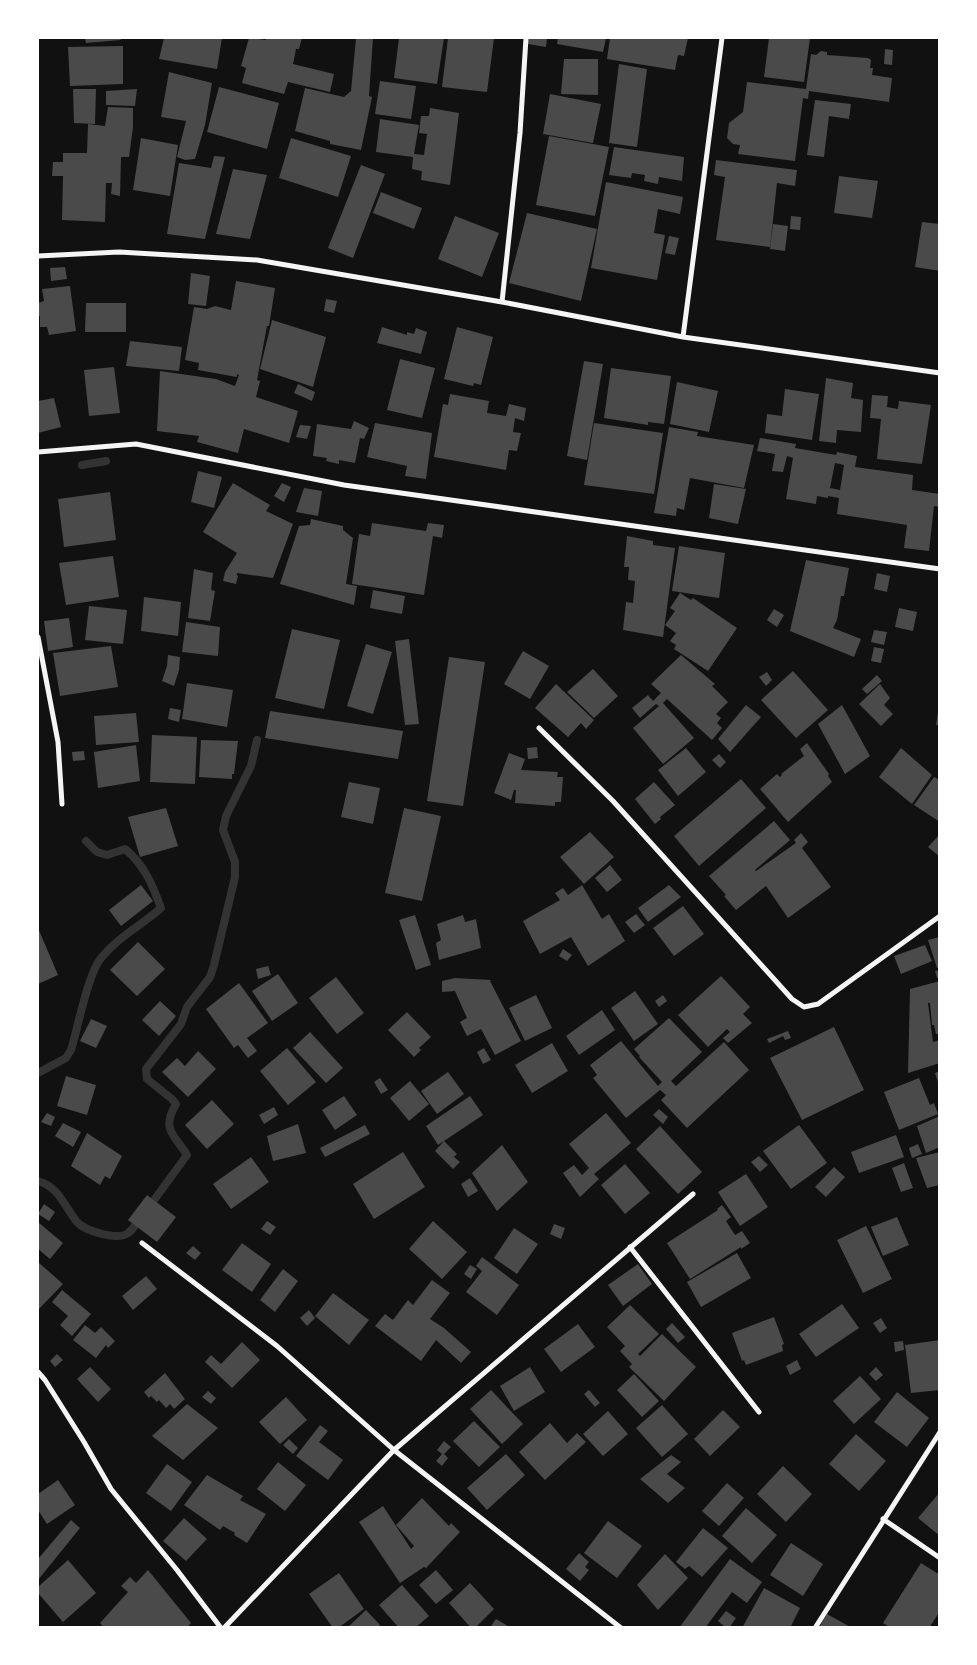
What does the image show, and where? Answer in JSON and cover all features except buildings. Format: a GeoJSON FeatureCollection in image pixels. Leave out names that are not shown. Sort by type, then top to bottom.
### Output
{"type":"FeatureCollection","features":[{"type":"Feature","properties":{"kind":"street"},"geometry":{"type":"LineString","coordinates":[[502,302],[520,133],[526,38]]}},
{"type":"Feature","properties":{"kind":"street"},"geometry":{"type":"LineString","coordinates":[[683,337],[722,38]]}},
{"type":"Feature","properties":{"kind":"street"},"geometry":{"type":"LineString","coordinates":[[38,256],[119,252],[257,260],[502,302],[683,337],[940,373]]}},
{"type":"Feature","properties":{"kind":"street"},"geometry":{"type":"LineString","coordinates":[[38,452],[136,444],[344,485],[940,569]]}},
{"type":"Feature","properties":{"kind":"street"},"geometry":{"type":"LineString","coordinates":[[38,637],[58,742],[62,804]]}},
{"type":"Feature","properties":{"kind":"street"},"geometry":{"type":"LineString","coordinates":[[539,728],[614,801],[792,999],[804,1006],[818,1004],[940,916]]}},
{"type":"Feature","properties":{"kind":"street"},"geometry":{"type":"LineString","coordinates":[[38,1372],[84,1442],[111,1489],[222,1628],[394,1450],[693,1194]]}},
{"type":"Feature","properties":{"kind":"street"},"geometry":{"type":"LineString","coordinates":[[142,1243],[277,1346],[394,1450],[620,1628]]}},
{"type":"Feature","properties":{"kind":"street"},"geometry":{"type":"LineString","coordinates":[[630,1247],[759,1412]]}},
{"type":"Feature","properties":{"kind":"street"},"geometry":{"type":"LineString","coordinates":[[815,1628],[940,1432]]}},
{"type":"Feature","properties":{"kind":"street"},"geometry":{"type":"LineString","coordinates":[[883,1519],[940,1558]]}},
{"type":"Feature","properties":{"kind":"waterway"},"geometry":{"type":"LineString","coordinates":[[82,465],[106,461]]}},
{"type":"Feature","properties":{"kind":"waterway"},"geometry":{"type":"LineString","coordinates":[[149,1207],[187,1155],[169,1126],[176,1104],[147,1079],[146,1069],[181,1024],[187,1007],[210,977],[235,877],[235,862],[223,830],[226,816],[251,766],[257,740]]}},
{"type":"Feature","properties":{"kind":"waterway"},"geometry":{"type":"LineString","coordinates":[[38,1073],[66,1058],[71,1050],[88,988],[101,958],[122,937],[161,908],[147,876],[132,855],[125,849],[107,855],[97,852],[86,841]]}},
{"type":"Feature","properties":{"kind":"waterway"},"geometry":{"type":"LineString","coordinates":[[38,1181],[56,1192],[77,1222],[94,1232],[117,1236],[123,1235],[132,1230],[140,1218]]}}]}
